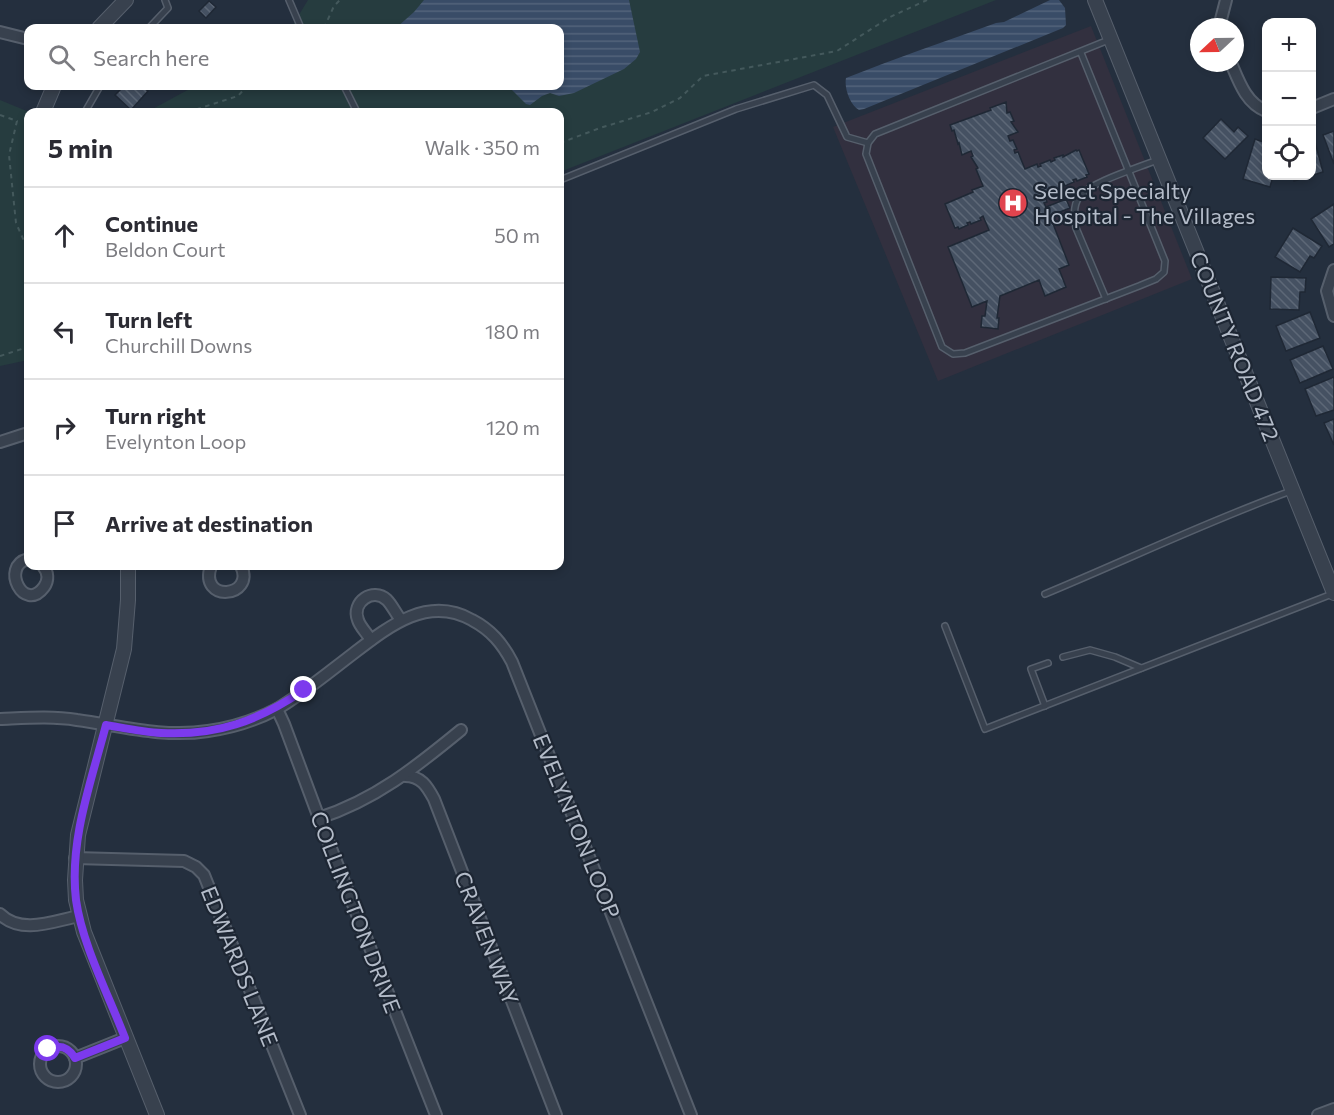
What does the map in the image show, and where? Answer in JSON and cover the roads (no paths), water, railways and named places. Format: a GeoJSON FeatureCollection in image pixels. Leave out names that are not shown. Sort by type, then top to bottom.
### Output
{"type":"FeatureCollection","features":[{"type":"Feature","properties":{"kind":"street"},"geometry":{"type":"LineString","coordinates":[[103,24],[126,0]]}},
{"type":"Feature","properties":{"kind":"street","name":"COUNTY ROAD 472"},"geometry":{"type":"LineString","coordinates":[[1095,0],[1334,593]]}},
{"type":"Feature","properties":{"kind":"street"},"geometry":{"type":"LineString","coordinates":[[1221,18],[1226,0]]}},
{"type":"Feature","properties":{"kind":"street"},"geometry":{"type":"LineString","coordinates":[[0,32],[24,38]]}},
{"type":"Feature","properties":{"kind":"street"},"geometry":{"type":"LineString","coordinates":[[1235,72],[1243,92],[1262,109]]}},
{"type":"Feature","properties":{"kind":"street"},"geometry":{"type":"LineString","coordinates":[[46,108],[52,90]]}},
{"type":"Feature","properties":{"kind":"street"},"geometry":{"type":"LineString","coordinates":[[1316,106],[1334,99]]}},
{"type":"Feature","properties":{"kind":"street"},"geometry":{"type":"LineString","coordinates":[[1334,270],[1327,291],[1334,316]]}},
{"type":"Feature","properties":{"kind":"street"},"geometry":{"type":"LineString","coordinates":[[0,442],[24,434]]}},
{"type":"Feature","properties":{"kind":"street"},"geometry":{"type":"LineString","coordinates":[[24,561],[18,563],[13,570],[14,586],[20,592],[27,595],[42,590],[47,584],[48,576],[45,570]]}},
{"type":"Feature","properties":{"kind":"street"},"geometry":{"type":"LineString","coordinates":[[128,570],[124,649],[83,810],[75,858],[76,900],[87,942],[157,1115]]}},
{"type":"Feature","properties":{"kind":"street"},"geometry":{"type":"LineString","coordinates":[[209,570],[209,581],[213,588],[228,593],[236,590],[241,584],[244,577],[242,570]]}},
{"type":"Feature","properties":{"kind":"street"},"geometry":{"type":"LineString","coordinates":[[0,579],[12,578]]}},
{"type":"Feature","properties":{"kind":"street"},"geometry":{"type":"LineString","coordinates":[[372,640],[357,619],[356,611],[364,598],[372,595],[387,600],[401,620]]}},
{"type":"Feature","properties":{"kind":"street","name":"EVELYNTON LOOP"},"geometry":{"type":"LineString","coordinates":[[0,719],[58,718],[160,733],[209,731],[256,718],[277,709],[401,620],[421,612],[440,610],[462,614],[485,627],[502,644],[512,662],[691,1115]]}},
{"type":"Feature","properties":{"kind":"street","name":"COLLINGTON DRIVE"},"geometry":{"type":"LineString","coordinates":[[277,709],[436,1115]]}},
{"type":"Feature","properties":{"kind":"street"},"geometry":{"type":"LineString","coordinates":[[319,818],[357,804],[405,776],[461,730]]}},
{"type":"Feature","properties":{"kind":"street","name":"CRAVEN WAY"},"geometry":{"type":"LineString","coordinates":[[405,776],[419,779],[434,799],[556,1115]]}},
{"type":"Feature","properties":{"kind":"street","name":"EDWARDS LANE"},"geometry":{"type":"LineString","coordinates":[[75,858],[184,861],[196,867],[204,875],[300,1115]]}},
{"type":"Feature","properties":{"kind":"street"},"geometry":{"type":"LineString","coordinates":[[0,914],[5,919],[27,926],[79,916]]}},
{"type":"Feature","properties":{"kind":"street"},"geometry":{"type":"LineString","coordinates":[[75,1058],[125,1038]]}},
{"type":"Feature","properties":{"kind":"street"},"geometry":{"type":"LineString","coordinates":[[1318,1115],[1334,1109]]}},
{"type":"Feature","properties":{"kind":"lane"},"geometry":{"type":"LineString","coordinates":[[154,24],[168,8],[165,0]]}},
{"type":"Feature","properties":{"kind":"lane"},"geometry":{"type":"LineString","coordinates":[[289,0],[299,24]]}},
{"type":"Feature","properties":{"kind":"lane"},"geometry":{"type":"LineString","coordinates":[[1081,53],[1165,261],[1164,272],[1156,279],[1106,299],[965,353],[953,354],[942,346],[866,154],[868,143],[875,134],[1111,39]]}},
{"type":"Feature","properties":{"kind":"lane"},"geometry":{"type":"LineString","coordinates":[[564,178],[736,109],[814,85],[828,95],[847,136],[868,143]]}},
{"type":"Feature","properties":{"kind":"lane"},"geometry":{"type":"LineString","coordinates":[[87,108],[98,90]]}},
{"type":"Feature","properties":{"kind":"lane"},"geometry":{"type":"LineString","coordinates":[[346,90],[355,108]]}},
{"type":"Feature","properties":{"kind":"lane"},"geometry":{"type":"LineString","coordinates":[[1106,299],[1076,228],[1074,220],[1078,198],[1089,188],[1160,159]]}},
{"type":"Feature","properties":{"kind":"lane"},"geometry":{"type":"LineString","coordinates":[[1045,594],[1236,511],[1293,490]]}},
{"type":"Feature","properties":{"kind":"lane"},"geometry":{"type":"LineString","coordinates":[[945,626],[985,729],[1334,593]]}},
{"type":"Feature","properties":{"kind":"lane"},"geometry":{"type":"LineString","coordinates":[[1063,657],[1090,650],[1115,657],[1141,669]]}},
{"type":"Feature","properties":{"kind":"lane"},"geometry":{"type":"LineString","coordinates":[[1046,706],[1030,669],[1048,663]]}},
{"type":"Feature","properties":{"kind":"water"},"geometry":{"type":"Polygon","coordinates":[[[424,0],[629,0],[640,52],[636,59],[624,69],[574,93],[559,96],[550,93],[530,105],[512,90],[564,90],[564,24],[400,24],[424,0]]]}},
{"type":"Feature","properties":{"kind":"water"},"geometry":{"type":"Polygon","coordinates":[[[1050,0],[1059,0],[1065,8],[1066,25],[1063,28],[864,109],[856,108],[848,96],[846,78],[1004,22],[1050,0]]]}},
{"type":"Feature","properties":{"kind":"place","name":"Select Specialty Hospital - The Villages"},"geometry":{"type":"Point","coordinates":[1013,203]}}]}
